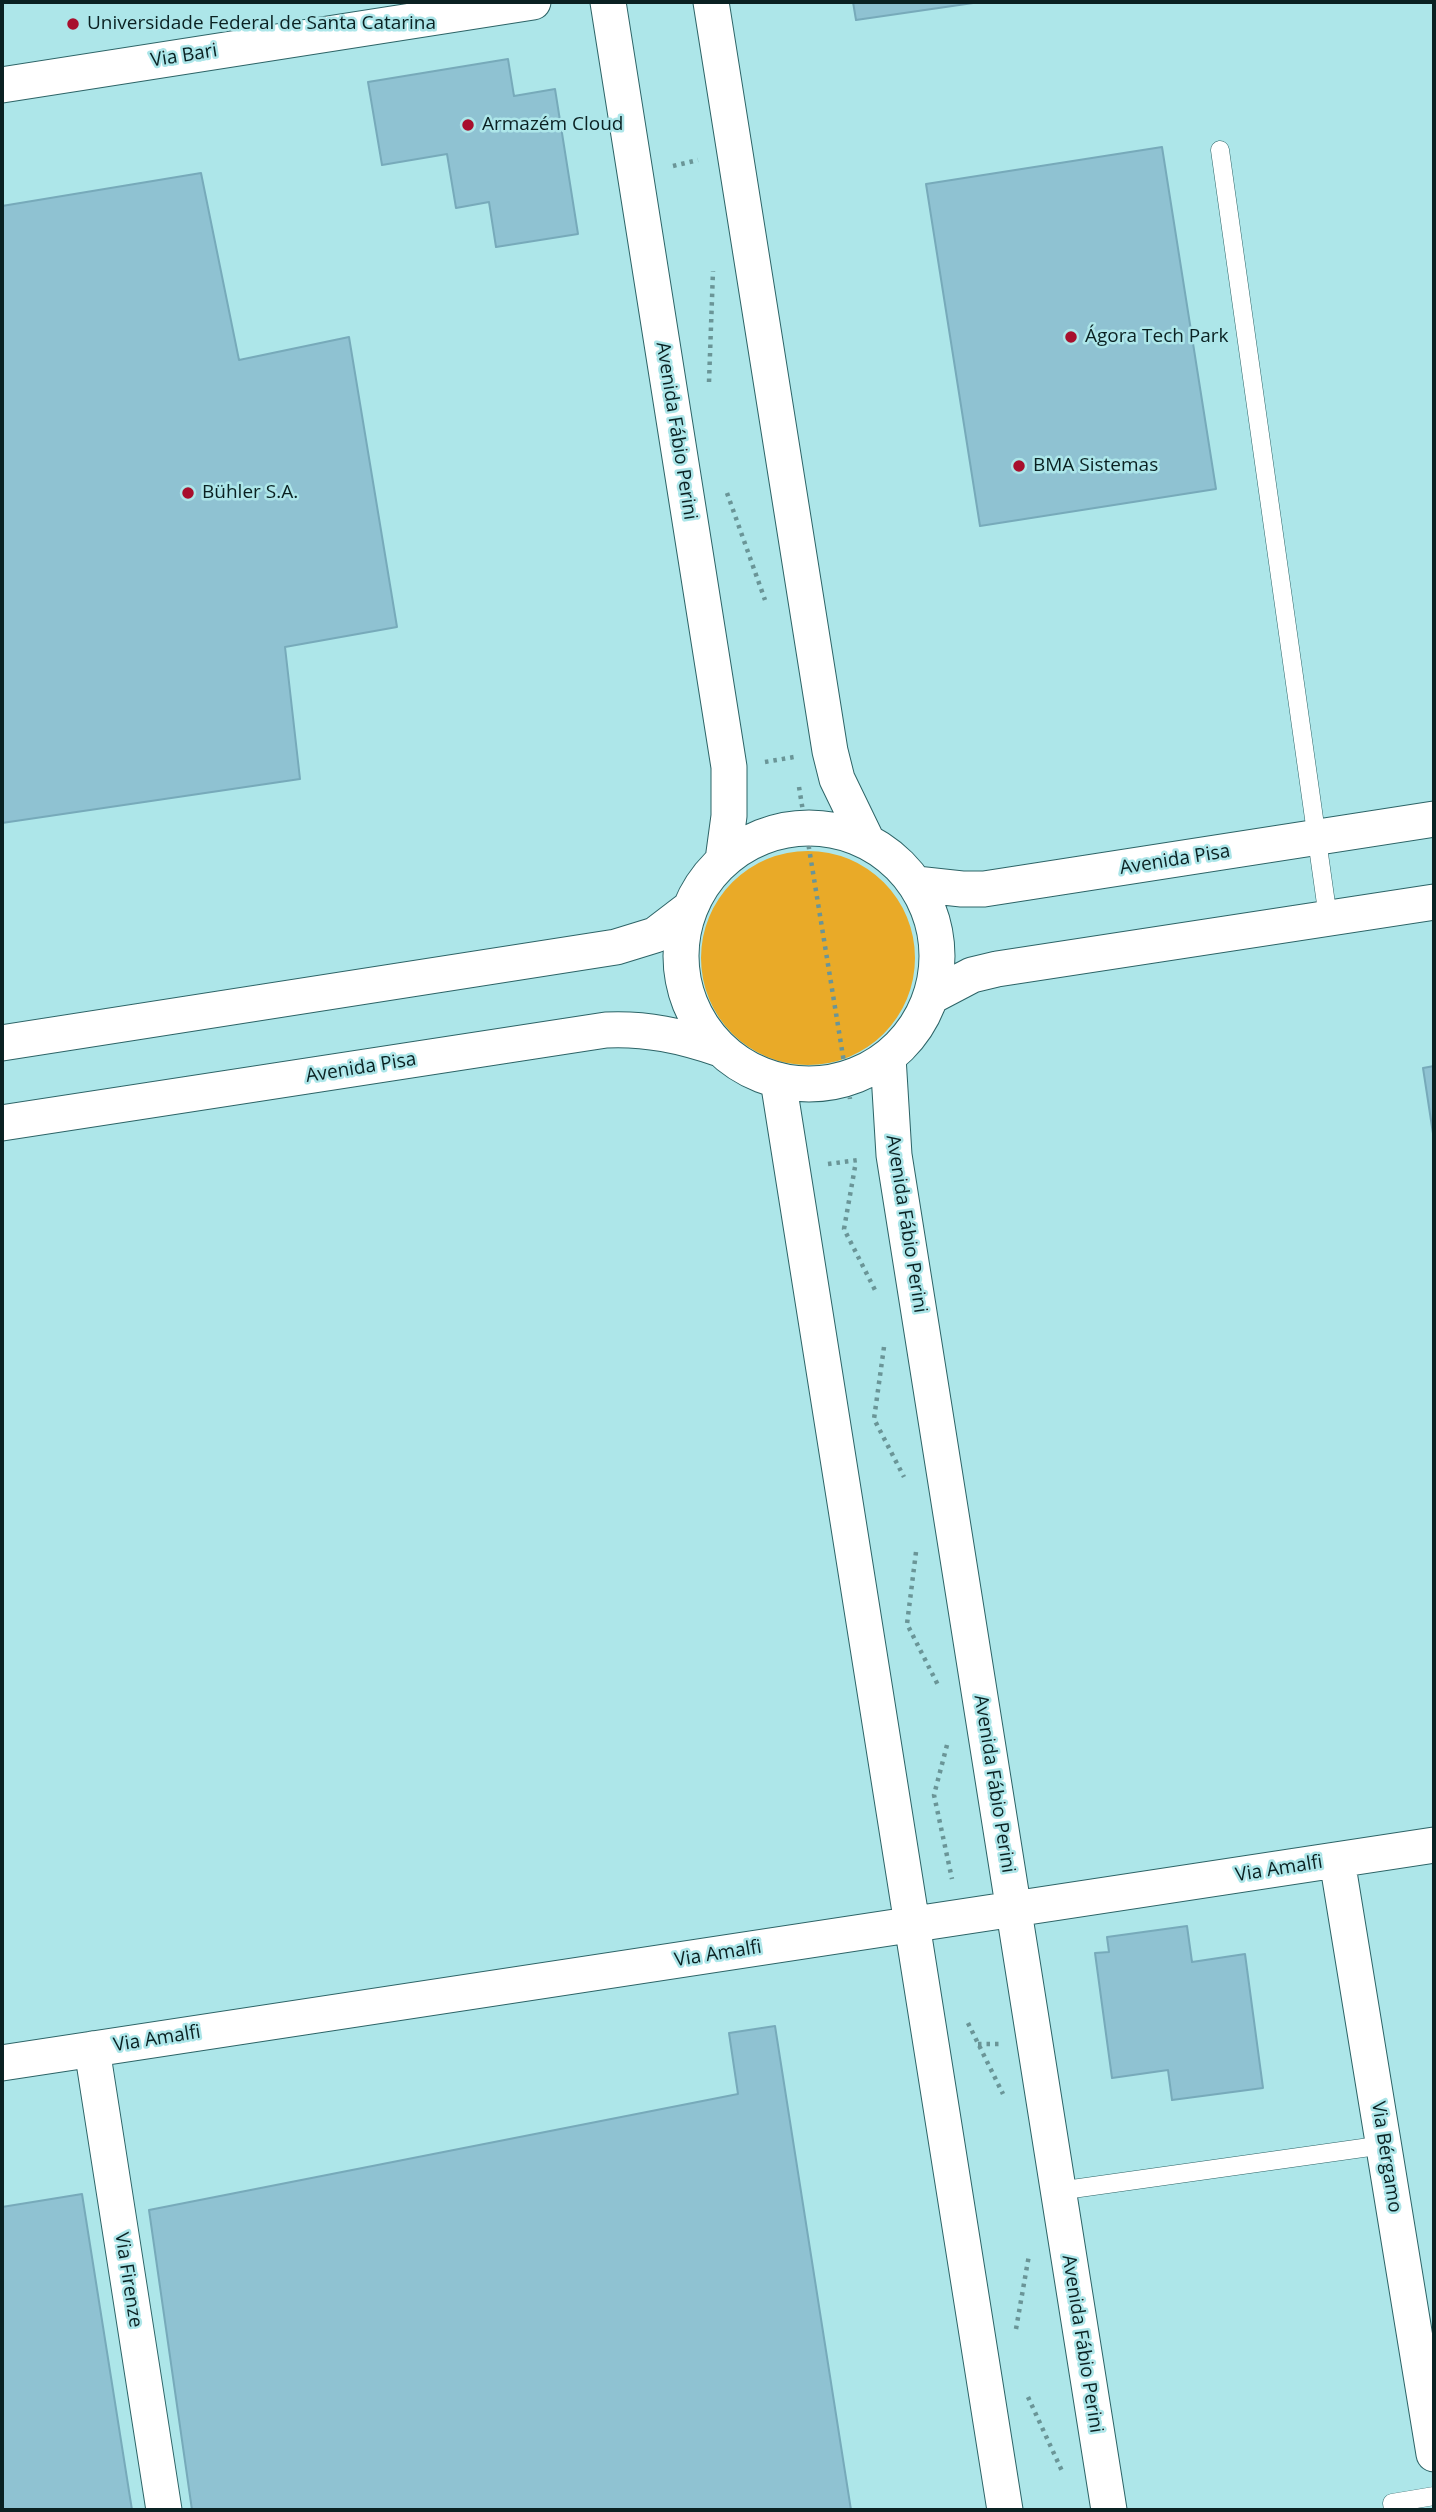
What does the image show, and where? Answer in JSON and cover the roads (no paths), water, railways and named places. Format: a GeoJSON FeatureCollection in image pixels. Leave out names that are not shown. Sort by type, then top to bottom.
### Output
{"type":"FeatureCollection","features":[{"type":"Feature","properties":{"kind":"street","name":"Via Bari"},"geometry":{"type":"LineString","coordinates":[[2,85],[533,2]]}},
{"type":"Feature","properties":{"kind":"street","name":"Avenida Fábio Perini"},"geometry":{"type":"LineString","coordinates":[[608,2],[729,767],[729,816],[723,860]]}},
{"type":"Feature","properties":{"kind":"street"},"geometry":{"type":"LineString","coordinates":[[711,2],[830,751],[837,779],[867,841]]}},
{"type":"Feature","properties":{"kind":"street","name":"Avenida Pisa"},"geometry":{"type":"LineString","coordinates":[[916,884],[984,889],[1434,819]]}},
{"type":"Feature","properties":{"kind":"street"},"geometry":{"type":"LineString","coordinates":[[804,828],[837,831],[867,841],[894,859],[916,884],[929,910],[937,938],[937,967],[932,996],[914,1030],[888,1057],[868,1070],[849,1094],[823,1083],[800,1084],[778,1080],[747,1068],[720,1049],[701,1025],[687,998],[681,938],[689,909],[703,883],[723,860],[747,844],[775,832],[804,828]]}},
{"type":"Feature","properties":{"kind":"street"},"geometry":{"type":"LineString","coordinates":[[932,996],[972,975],[998,969],[1434,902]]}},
{"type":"Feature","properties":{"kind":"street"},"geometry":{"type":"LineString","coordinates":[[2,1043],[616,947],[656,935],[689,909]]}},
{"type":"Feature","properties":{"kind":"street","name":"Avenida Pisa"},"geometry":{"type":"LineString","coordinates":[[2,1123],[606,1030],[634,1028],[660,1032],[720,1049]]}},
{"type":"Feature","properties":{"kind":"street","name":"Avenida Fábio Perini"},"geometry":{"type":"LineString","coordinates":[[888,1057],[890,1125],[894,1155],[1109,2510]]}},
{"type":"Feature","properties":{"kind":"street"},"geometry":{"type":"LineString","coordinates":[[778,1080],[1005,2510]]}},
{"type":"Feature","properties":{"kind":"street","name":"Via Amalfi"},"geometry":{"type":"LineString","coordinates":[[2,2063],[1434,1845]]}},
{"type":"Feature","properties":{"kind":"street","name":"Via Bérgamo"},"geometry":{"type":"LineString","coordinates":[[1337,1860],[1434,2454]]}},
{"type":"Feature","properties":{"kind":"street","name":"Via Firenze"},"geometry":{"type":"LineString","coordinates":[[92,2049],[164,2510]]}},
{"type":"Feature","properties":{"kind":"lane"},"geometry":{"type":"LineString","coordinates":[[1220,150],[1328,918]]}},
{"type":"Feature","properties":{"kind":"lane"},"geometry":{"type":"LineString","coordinates":[[1058,2191],[1384,2145]]}},
{"type":"Feature","properties":{"kind":"lane"},"geometry":{"type":"LineString","coordinates":[[1393,2510],[1392,2503],[1434,2496]]}},
{"type":"Feature","properties":{"kind":"place","name":"Universidade Federal de Santa Catarina"},"geometry":{"type":"Point","coordinates":[73,24]}},
{"type":"Feature","properties":{"kind":"place","name":"Armazém Cloud"},"geometry":{"type":"Point","coordinates":[468,125]}},
{"type":"Feature","properties":{"kind":"place","name":"Ágora Tech Park"},"geometry":{"type":"Point","coordinates":[1071,337]}},
{"type":"Feature","properties":{"kind":"place","name":"BMA Sistemas"},"geometry":{"type":"Point","coordinates":[1019,466]}},
{"type":"Feature","properties":{"kind":"place","name":"Bühler S.A."},"geometry":{"type":"Point","coordinates":[188,493]}}]}
